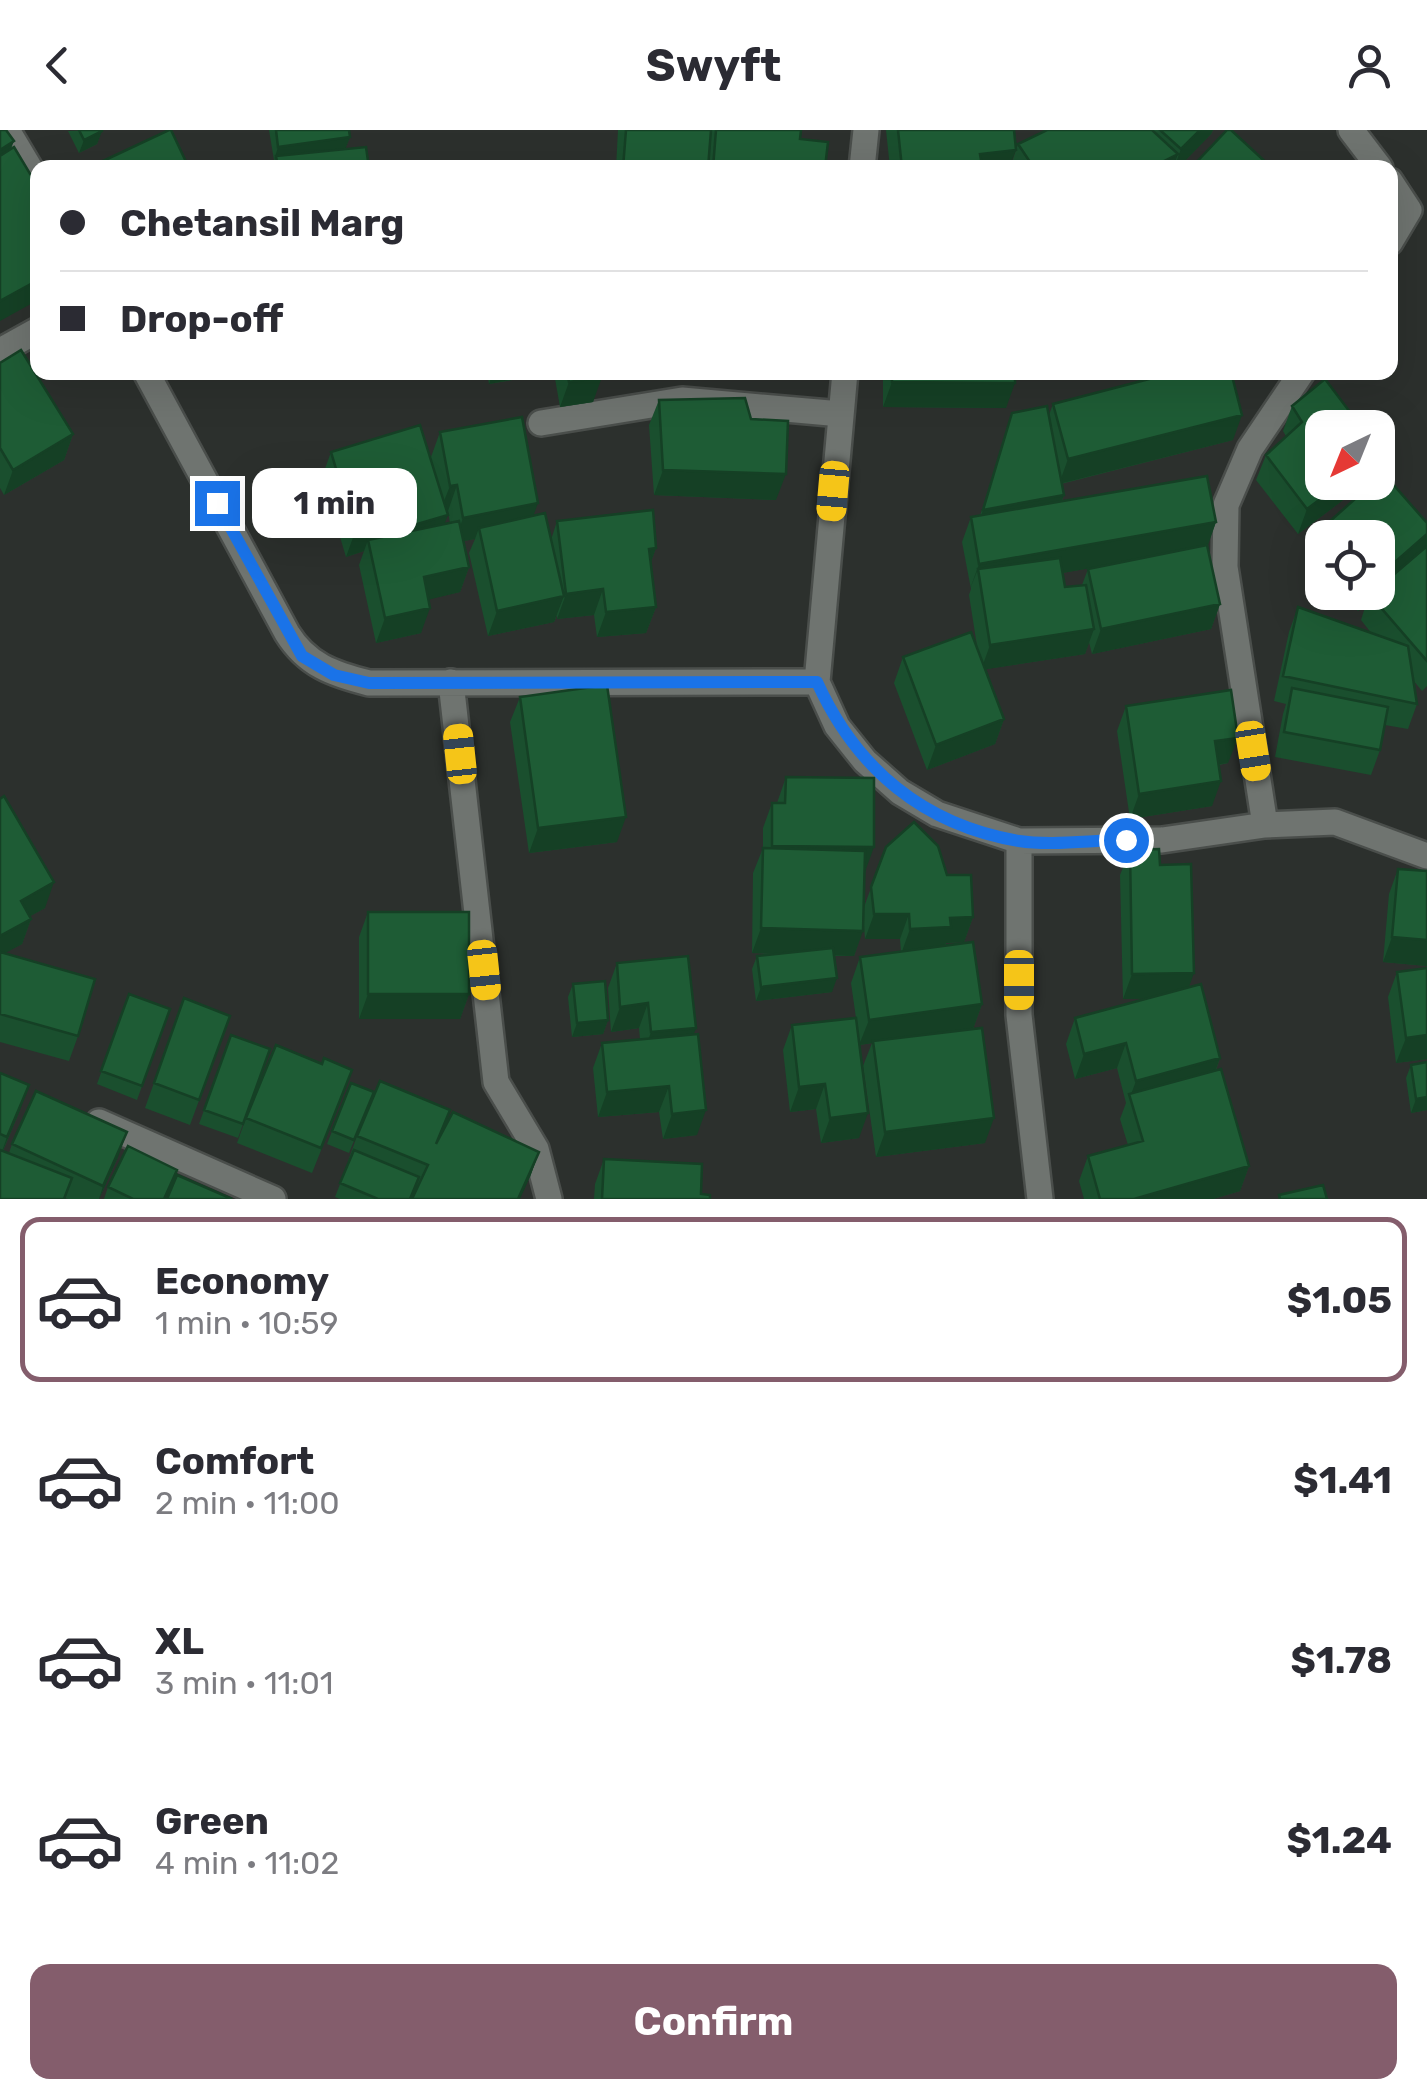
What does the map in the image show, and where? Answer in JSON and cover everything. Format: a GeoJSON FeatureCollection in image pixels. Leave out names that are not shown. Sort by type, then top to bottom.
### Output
{"type":"FeatureCollection","features":[{"type":"Feature","properties":{"kind":"street"},"geometry":{"type":"LineString","coordinates":[[7,130],[30,169]]}},
{"type":"Feature","properties":{"kind":"street"},"geometry":{"type":"LineString","coordinates":[[863,160],[866,130]]}},
{"type":"Feature","properties":{"kind":"street"},"geometry":{"type":"LineString","coordinates":[[1351,130],[1374,160]]}},
{"type":"Feature","properties":{"kind":"street"},"geometry":{"type":"LineString","coordinates":[[1398,194],[1408,210],[1398,228]]}},
{"type":"Feature","properties":{"kind":"street"},"geometry":{"type":"LineString","coordinates":[[0,351],[30,334]]}},
{"type":"Feature","properties":{"kind":"street"},"geometry":{"type":"LineString","coordinates":[[150,380],[302,656],[334,675],[369,683],[817,682]]}},
{"type":"Feature","properties":{"kind":"street"},"geometry":{"type":"LineString","coordinates":[[843,380],[817,682],[837,726],[865,761],[900,792],[937,814],[1019,841],[1162,840],[1265,825],[1335,822],[1427,856]]}},
{"type":"Feature","properties":{"kind":"street"},"geometry":{"type":"LineString","coordinates":[[1265,825],[1224,567],[1226,505],[1250,449],[1297,380]]}},
{"type":"Feature","properties":{"kind":"street"},"geometry":{"type":"LineString","coordinates":[[542,424],[682,400],[841,414]]}},
{"type":"Feature","properties":{"kind":"street"},"geometry":{"type":"LineString","coordinates":[[452,682],[496,1082],[536,1149],[549,1199]]}},
{"type":"Feature","properties":{"kind":"street"},"geometry":{"type":"LineString","coordinates":[[1019,841],[1019,1014],[1040,1199]]}},
{"type":"Feature","properties":{"kind":"street"},"geometry":{"type":"LineString","coordinates":[[73,1110],[272,1199]]}},
{"type":"Feature","properties":{"kind":"building"},"geometry":{"type":"Polygon","coordinates":[[[0,130],[6,130],[14,141],[0,150],[0,130]]]}},
{"type":"Feature","properties":{"kind":"building"},"geometry":{"type":"Polygon","coordinates":[[[79,130],[102,130],[102,131],[84,140],[79,130]]]}},
{"type":"Feature","properties":{"kind":"building"},"geometry":{"type":"Polygon","coordinates":[[[171,130],[185,160],[105,160],[171,130]]]}},
{"type":"Feature","properties":{"kind":"building"},"geometry":{"type":"Polygon","coordinates":[[[276,130],[349,130],[350,137],[278,147],[276,130]]]}},
{"type":"Feature","properties":{"kind":"building"},"geometry":{"type":"Polygon","coordinates":[[[626,130],[711,130],[709,160],[624,160],[626,130]]]}},
{"type":"Feature","properties":{"kind":"building"},"geometry":{"type":"Polygon","coordinates":[[[716,130],[801,130],[800,139],[828,142],[826,160],[714,160],[716,130]]]}},
{"type":"Feature","properties":{"kind":"building"},"geometry":{"type":"Polygon","coordinates":[[[898,130],[1014,130],[1016,150],[980,154],[981,160],[901,160],[898,130]]]}},
{"type":"Feature","properties":{"kind":"building"},"geometry":{"type":"Polygon","coordinates":[[[1047,130],[1152,130],[1178,154],[1166,160],[1029,160],[1018,144],[1047,130]]]}},
{"type":"Feature","properties":{"kind":"building"},"geometry":{"type":"Polygon","coordinates":[[[1160,130],[1200,130],[1181,149],[1160,130]]]}},
{"type":"Feature","properties":{"kind":"building"},"geometry":{"type":"Polygon","coordinates":[[[1231,130],[1263,160],[1199,160],[1231,130]]]}},
{"type":"Feature","properties":{"kind":"building"},"geometry":{"type":"Polygon","coordinates":[[[14,147],[30,174],[30,284],[0,301],[0,156],[14,147]]]}},
{"type":"Feature","properties":{"kind":"building"},"geometry":{"type":"Polygon","coordinates":[[[366,147],[368,160],[277,160],[276,156],[366,147]]]}},
{"type":"Feature","properties":{"kind":"building"},"geometry":{"type":"Polygon","coordinates":[[[21,350],[30,365],[30,380],[40,380],[73,434],[13,470],[0,448],[0,363],[21,350]]]}},
{"type":"Feature","properties":{"kind":"building"},"geometry":{"type":"Polygon","coordinates":[[[892,380],[1015,380],[1015,383],[892,380]]]}},
{"type":"Feature","properties":{"kind":"building"},"geometry":{"type":"Polygon","coordinates":[[[1145,380],[1233,380],[1242,415],[1068,459],[1053,404],[1145,380]]]}},
{"type":"Feature","properties":{"kind":"building"},"geometry":{"type":"Polygon","coordinates":[[[1326,380],[1348,410],[1305,410],[1305,500],[1319,500],[1307,509],[1266,455],[1302,422],[1292,406],[1326,380]]]}},
{"type":"Feature","properties":{"kind":"building"},"geometry":{"type":"Polygon","coordinates":[[[745,398],[751,419],[788,421],[786,474],[663,470],[659,400],[745,398]]]}},
{"type":"Feature","properties":{"kind":"building"},"geometry":{"type":"Polygon","coordinates":[[[1047,406],[1064,495],[983,510],[1012,413],[1047,406]]]}},
{"type":"Feature","properties":{"kind":"building"},"geometry":{"type":"Polygon","coordinates":[[[522,417],[538,503],[463,518],[457,485],[450,486],[440,432],[522,417]]]}},
{"type":"Feature","properties":{"kind":"building"},"geometry":{"type":"Polygon","coordinates":[[[420,425],[448,515],[380,535],[377,524],[355,532],[331,452],[420,425]]]}},
{"type":"Feature","properties":{"kind":"building"},"geometry":{"type":"Polygon","coordinates":[[[1207,476],[1216,522],[979,564],[971,517],[1207,476]]]}},
{"type":"Feature","properties":{"kind":"building"},"geometry":{"type":"Polygon","coordinates":[[[1395,487],[1427,523],[1427,534],[1395,562],[1395,520],[1331,520],[1354,500],[1395,500],[1395,487]]]}},
{"type":"Feature","properties":{"kind":"building"},"geometry":{"type":"Polygon","coordinates":[[[653,510],[656,548],[649,549],[656,607],[606,612],[603,589],[566,594],[557,521],[653,510]]]}},
{"type":"Feature","properties":{"kind":"building"},"geometry":{"type":"Polygon","coordinates":[[[545,513],[564,596],[497,611],[479,528],[545,513]]]}},
{"type":"Feature","properties":{"kind":"building"},"geometry":{"type":"Polygon","coordinates":[[[459,521],[469,567],[424,577],[430,608],[385,618],[368,540],[459,521]]]}},
{"type":"Feature","properties":{"kind":"building"},"geometry":{"type":"Polygon","coordinates":[[[1207,545],[1220,604],[1101,629],[1088,569],[1207,545]]]}},
{"type":"Feature","properties":{"kind":"building"},"geometry":{"type":"Polygon","coordinates":[[[1427,546],[1427,661],[1383,610],[1395,610],[1395,573],[1427,546]]]}},
{"type":"Feature","properties":{"kind":"building"},"geometry":{"type":"Polygon","coordinates":[[[1060,558],[1065,587],[1086,585],[1094,629],[990,645],[978,569],[1060,558]]]}},
{"type":"Feature","properties":{"kind":"building"},"geometry":{"type":"Polygon","coordinates":[[[1298,607],[1408,646],[1417,704],[1283,676],[1298,607]]]}},
{"type":"Feature","properties":{"kind":"building"},"geometry":{"type":"Polygon","coordinates":[[[971,632],[1004,719],[936,745],[903,657],[971,632]]]}},
{"type":"Feature","properties":{"kind":"building"},"geometry":{"type":"Polygon","coordinates":[[[607,685],[626,817],[538,828],[520,697],[607,685]]]}},
{"type":"Feature","properties":{"kind":"building"},"geometry":{"type":"Polygon","coordinates":[[[1292,688],[1388,707],[1380,750],[1284,732],[1292,688]]]}},
{"type":"Feature","properties":{"kind":"building"},"geometry":{"type":"Polygon","coordinates":[[[1231,690],[1238,738],[1215,741],[1221,781],[1139,794],[1126,706],[1231,690]]]}},
{"type":"Feature","properties":{"kind":"building"},"geometry":{"type":"Polygon","coordinates":[[[786,777],[874,778],[874,847],[772,846],[772,803],[785,803],[786,777]]]}},
{"type":"Feature","properties":{"kind":"building"},"geometry":{"type":"Polygon","coordinates":[[[4,796],[54,882],[21,901],[31,919],[0,936],[0,799],[4,796]]]}},
{"type":"Feature","properties":{"kind":"building"},"geometry":{"type":"Polygon","coordinates":[[[914,822],[938,846],[947,875],[971,875],[973,917],[950,918],[951,927],[910,929],[909,914],[874,914],[871,887],[886,847],[914,822]]]}},
{"type":"Feature","properties":{"kind":"building"},"geometry":{"type":"Polygon","coordinates":[[[763,848],[865,851],[863,931],[761,928],[763,848]]]}},
{"type":"Feature","properties":{"kind":"building"},"geometry":{"type":"Polygon","coordinates":[[[1159,849],[1160,865],[1191,864],[1194,973],[1132,974],[1130,850],[1159,849]]]}},
{"type":"Feature","properties":{"kind":"building"},"geometry":{"type":"Polygon","coordinates":[[[1398,869],[1427,871],[1427,940],[1392,937],[1398,869]]]}},
{"type":"Feature","properties":{"kind":"building"},"geometry":{"type":"Polygon","coordinates":[[[368,912],[469,912],[469,994],[368,994],[368,912]]]}},
{"type":"Feature","properties":{"kind":"building"},"geometry":{"type":"Polygon","coordinates":[[[973,942],[982,1004],[869,1020],[860,957],[973,942]]]}},
{"type":"Feature","properties":{"kind":"building"},"geometry":{"type":"Polygon","coordinates":[[[833,948],[837,978],[761,987],[757,956],[833,948]]]}},
{"type":"Feature","properties":{"kind":"building"},"geometry":{"type":"Polygon","coordinates":[[[0,952],[95,979],[78,1036],[0,1014],[0,952]]]}},
{"type":"Feature","properties":{"kind":"building"},"geometry":{"type":"Polygon","coordinates":[[[688,956],[696,1028],[651,1032],[648,1003],[620,1007],[617,963],[688,956]]]}},
{"type":"Feature","properties":{"kind":"building"},"geometry":{"type":"Polygon","coordinates":[[[1427,968],[1427,1035],[1406,1038],[1397,972],[1427,968]]]}},
{"type":"Feature","properties":{"kind":"building"},"geometry":{"type":"Polygon","coordinates":[[[605,981],[608,1020],[577,1023],[573,984],[605,981]]]}},
{"type":"Feature","properties":{"kind":"building"},"geometry":{"type":"Polygon","coordinates":[[[1201,984],[1220,1058],[1136,1081],[1126,1043],[1084,1054],[1075,1018],[1201,984]]]}},
{"type":"Feature","properties":{"kind":"building"},"geometry":{"type":"Polygon","coordinates":[[[129,994],[170,1009],[142,1086],[101,1071],[129,994]]]}},
{"type":"Feature","properties":{"kind":"building"},"geometry":{"type":"Polygon","coordinates":[[[184,998],[230,1016],[199,1100],[154,1083],[184,998]]]}},
{"type":"Feature","properties":{"kind":"building"},"geometry":{"type":"Polygon","coordinates":[[[856,1018],[868,1113],[830,1118],[825,1084],[799,1087],[792,1025],[856,1018]]]}},
{"type":"Feature","properties":{"kind":"building"},"geometry":{"type":"Polygon","coordinates":[[[982,1028],[994,1118],[885,1132],[873,1041],[982,1028]]]}},
{"type":"Feature","properties":{"kind":"building"},"geometry":{"type":"Polygon","coordinates":[[[698,1034],[706,1110],[672,1114],[669,1086],[607,1092],[602,1043],[698,1034]]]}},
{"type":"Feature","properties":{"kind":"building"},"geometry":{"type":"Polygon","coordinates":[[[231,1035],[270,1049],[243,1124],[204,1110],[231,1035]]]}},
{"type":"Feature","properties":{"kind":"building"},"geometry":{"type":"Polygon","coordinates":[[[276,1045],[322,1064],[324,1058],[352,1070],[321,1148],[246,1118],[276,1045]]]}},
{"type":"Feature","properties":{"kind":"building"},"geometry":{"type":"Polygon","coordinates":[[[1427,1062],[1427,1097],[1416,1099],[1411,1065],[1427,1062]]]}},
{"type":"Feature","properties":{"kind":"building"},"geometry":{"type":"Polygon","coordinates":[[[1221,1069],[1249,1166],[1134,1199],[1100,1199],[1088,1156],[1143,1141],[1129,1094],[1221,1069]]]}},
{"type":"Feature","properties":{"kind":"building"},"geometry":{"type":"Polygon","coordinates":[[[0,1073],[29,1085],[7,1137],[0,1134],[0,1073]]]}},
{"type":"Feature","properties":{"kind":"building"},"geometry":{"type":"Polygon","coordinates":[[[380,1081],[450,1110],[436,1144],[453,1112],[539,1152],[518,1199],[412,1199],[428,1165],[357,1136],[380,1081]]]}},
{"type":"Feature","properties":{"kind":"building"},"geometry":{"type":"Polygon","coordinates":[[[351,1083],[374,1092],[354,1140],[332,1131],[351,1083]]]}},
{"type":"Feature","properties":{"kind":"building"},"geometry":{"type":"Polygon","coordinates":[[[36,1091],[127,1132],[103,1186],[12,1144],[36,1091]]]}},
{"type":"Feature","properties":{"kind":"building"},"geometry":{"type":"Polygon","coordinates":[[[128,1146],[177,1170],[164,1199],[133,1199],[108,1187],[128,1146]]]}},
{"type":"Feature","properties":{"kind":"building"},"geometry":{"type":"Polygon","coordinates":[[[0,1150],[72,1178],[64,1199],[0,1199],[0,1150]]]}},
{"type":"Feature","properties":{"kind":"building"},"geometry":{"type":"Polygon","coordinates":[[[354,1150],[419,1177],[410,1199],[378,1199],[340,1183],[354,1150]]]}},
{"type":"Feature","properties":{"kind":"building"},"geometry":{"type":"Polygon","coordinates":[[[604,1159],[702,1164],[701,1194],[710,1195],[710,1199],[602,1199],[604,1159]]]}},
{"type":"Feature","properties":{"kind":"building"},"geometry":{"type":"Polygon","coordinates":[[[177,1175],[232,1199],[167,1199],[177,1175]]]}},
{"type":"Feature","properties":{"kind":"building"},"geometry":{"type":"Polygon","coordinates":[[[1323,1185],[1327,1199],[1280,1199],[1279,1195],[1323,1185]]]}},
{"type":"Feature","properties":{"kind":"route"},"geometry":{"type":"LineString","coordinates":[[217,503],[287,634],[302,656],[334,675],[369,683],[817,682],[837,726],[865,761],[900,792],[937,814],[1019,841],[1126,840]]}}]}
